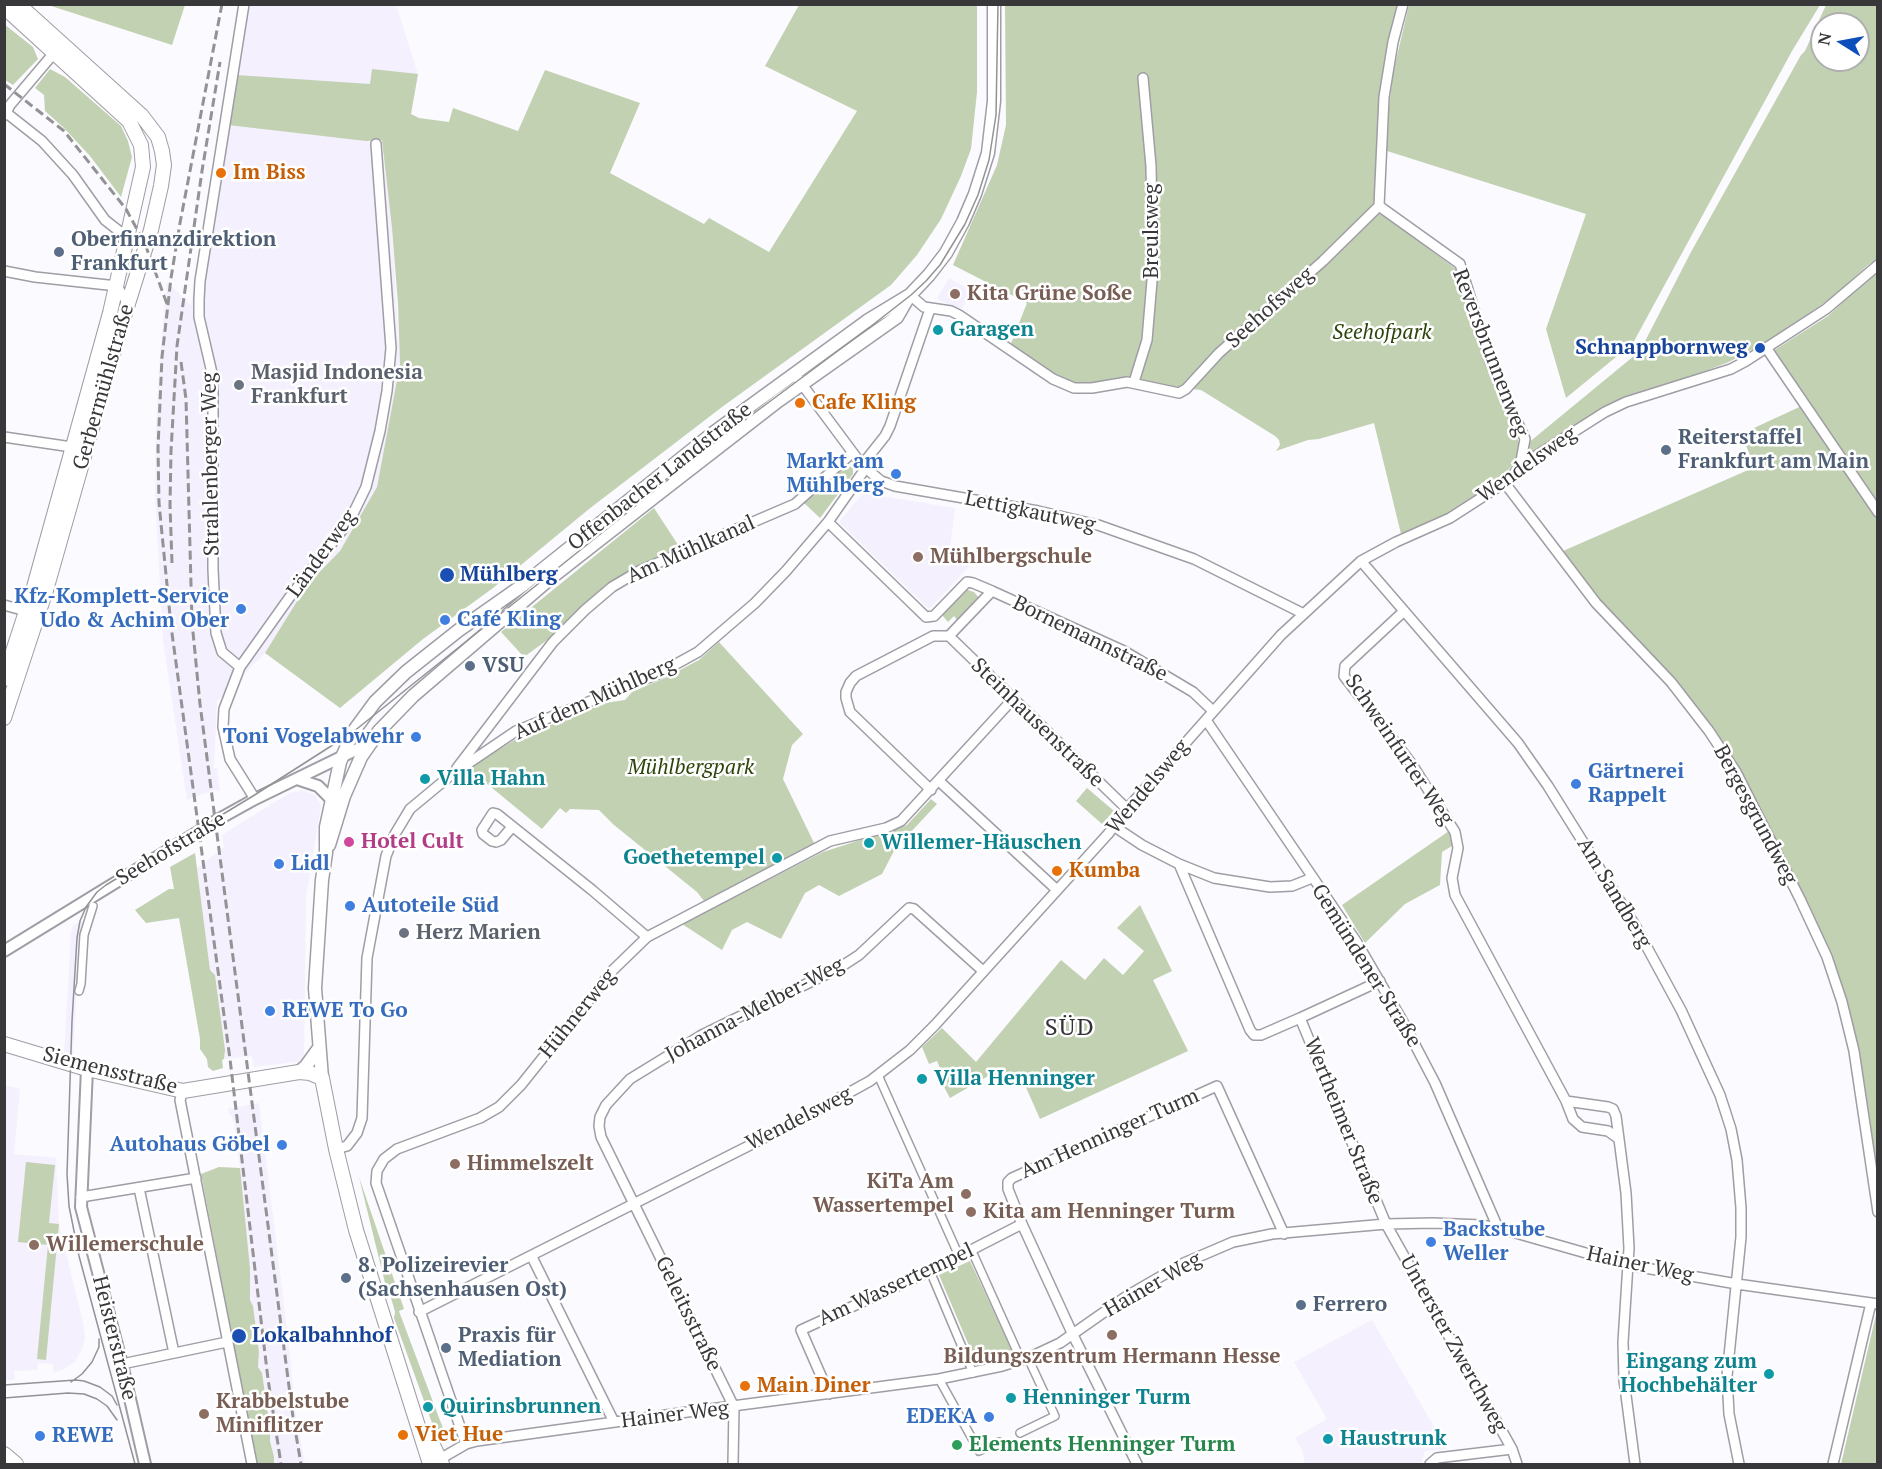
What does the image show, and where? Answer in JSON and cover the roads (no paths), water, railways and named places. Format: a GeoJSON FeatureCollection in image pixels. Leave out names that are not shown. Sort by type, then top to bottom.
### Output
{"type":"FeatureCollection","features":[{"type":"Feature","properties":{"kind":"main road","name":"Gerbermühlstraße"},"geometry":{"type":"LineString","coordinates":[[4,679],[27,610],[117,286],[143,167],[141,145],[129,121],[55,46],[18,4]]}},
{"type":"Feature","properties":{"kind":"main road","name":"Offenbacher Landstraße"},"geometry":{"type":"LineString","coordinates":[[326,853],[344,796],[361,757],[395,713],[552,577],[802,385],[897,317],[910,295],[939,263],[955,237],[975,194],[985,165],[994,101],[994,4]]}},
{"type":"Feature","properties":{"kind":"main road","name":"Gerbermühlstraße"},"geometry":{"type":"LineString","coordinates":[[4,7],[115,89],[152,126],[162,152],[164,165],[162,186],[151,230],[35,625],[4,718]]}},
{"type":"Feature","properties":{"kind":"main road"},"geometry":{"type":"LineString","coordinates":[[143,167],[148,164],[158,170],[162,186]]}},
{"type":"Feature","properties":{"kind":"main road","name":"Offenbacher Landstraße"},"geometry":{"type":"LineString","coordinates":[[437,1463],[409,1398],[356,1230],[336,1149],[322,1078],[315,988],[326,827],[342,756],[353,732],[375,702],[389,687],[459,630],[523,585],[713,433],[867,321],[910,295]]}},
{"type":"Feature","properties":{"kind":"main road"},"geometry":{"type":"LineString","coordinates":[[478,617],[487,623],[488,631]]}},
{"type":"Feature","properties":{"kind":"main road","name":"Siemensstraße"},"geometry":{"type":"LineString","coordinates":[[4,1044],[87,1069],[183,1091],[300,1072],[322,1078]]}},
{"type":"Feature","properties":{"kind":"main road"},"geometry":{"type":"LineString","coordinates":[[300,1072],[319,1048]]}},
{"type":"Feature","properties":{"kind":"main road"},"geometry":{"type":"LineString","coordinates":[[4,1454],[16,1464]]}},
{"type":"Feature","properties":{"kind":"street","name":"Strahlenberger Weg"},"geometry":{"type":"LineString","coordinates":[[240,667],[222,652],[216,633],[213,569],[213,392],[211,366],[198,300],[244,4]]}},
{"type":"Feature","properties":{"kind":"street"},"geometry":{"type":"LineString","coordinates":[[1379,206],[1384,97],[1393,42],[1403,4]]}},
{"type":"Feature","properties":{"kind":"street"},"geometry":{"type":"LineString","coordinates":[[55,46],[5,113],[42,141],[105,220],[119,231],[127,233]]}},
{"type":"Feature","properties":{"kind":"street","name":"Breulsweg"},"geometry":{"type":"LineString","coordinates":[[1134,382],[1147,340],[1153,269],[1151,166],[1143,78]]}},
{"type":"Feature","properties":{"kind":"street","name":"Länderweg"},"geometry":{"type":"LineString","coordinates":[[255,799],[230,759],[223,727],[224,709],[240,667],[289,598],[346,526],[362,498],[370,475],[382,421],[391,348],[376,144]]}},
{"type":"Feature","properties":{"kind":"street","name":"Seehofsweg"},"geometry":{"type":"LineString","coordinates":[[1134,382],[1179,393],[1186,389],[1219,353],[1323,261],[1379,206]]}},
{"type":"Feature","properties":{"kind":"street","name":"Reversbrunnenweg"},"geometry":{"type":"LineString","coordinates":[[1379,206],[1460,264],[1490,361],[1525,439],[1520,466]]}},
{"type":"Feature","properties":{"kind":"street","name":"Wendelsweg"},"geometry":{"type":"LineString","coordinates":[[419,1312],[792,1124],[878,1075],[922,1038],[1115,827],[1127,809],[1213,711],[1302,614],[1361,561],[1396,542],[1450,519],[1504,482],[1520,466],[1605,412],[1626,402],[1731,369],[1767,349],[1826,309],[1878,265]]}},
{"type":"Feature","properties":{"kind":"street"},"geometry":{"type":"LineString","coordinates":[[4,271],[35,277],[117,286],[128,304]]}},
{"type":"Feature","properties":{"kind":"street"},"geometry":{"type":"LineString","coordinates":[[910,295],[924,308],[944,310],[959,315],[1053,379],[1074,388],[1134,382]]}},
{"type":"Feature","properties":{"kind":"street","name":"Auf dem Mühlberg"},"geometry":{"type":"LineString","coordinates":[[336,1149],[347,1146],[357,1133],[362,1118],[368,958],[386,856],[394,834],[410,809],[452,775],[516,731],[658,674],[698,652],[755,603],[828,522],[885,436],[930,309]]}},
{"type":"Feature","properties":{"kind":"street"},"geometry":{"type":"LineString","coordinates":[[1767,349],[1878,512]]}},
{"type":"Feature","properties":{"kind":"street","name":"Lettigkautweg"},"geometry":{"type":"LineString","coordinates":[[794,374],[863,467],[881,482],[1038,511],[1128,534],[1194,559],[1302,614]]}},
{"type":"Feature","properties":{"kind":"street"},"geometry":{"type":"LineString","coordinates":[[4,437],[73,448],[82,462]]}},
{"type":"Feature","properties":{"kind":"street","name":"Am Mühlkanal"},"geometry":{"type":"LineString","coordinates":[[452,775],[549,646],[612,587],[639,571],[795,504],[852,453]]}},
{"type":"Feature","properties":{"kind":"street","name":"Bergesgrundweg"},"geometry":{"type":"LineString","coordinates":[[1504,482],[1596,603],[1671,682],[1709,730],[1736,772],[1805,909],[1827,957],[1842,1002],[1854,1051],[1878,1212]]}},
{"type":"Feature","properties":{"kind":"street","name":"Bornemannstraße"},"geometry":{"type":"LineString","coordinates":[[828,522],[928,618],[934,616],[969,581],[1124,651],[1193,692],[1213,711]]}},
{"type":"Feature","properties":{"kind":"street","name":"Am Sandberg"},"geometry":{"type":"LineString","coordinates":[[1361,561],[1518,743],[1548,786],[1636,927],[1681,1010],[1724,1106],[1734,1144],[1741,1208],[1741,1237],[1727,1376],[1729,1413],[1739,1464]]}},
{"type":"Feature","properties":{"kind":"street","name":"Bornemannstraße"},"geometry":{"type":"LineString","coordinates":[[949,636],[992,591]]}},
{"type":"Feature","properties":{"kind":"street"},"geometry":{"type":"LineString","coordinates":[[4,606],[27,610],[35,625]]}},
{"type":"Feature","properties":{"kind":"street","name":"Schweinfurter Weg"},"geometry":{"type":"LineString","coordinates":[[1403,612],[1345,666],[1344,676],[1412,763],[1455,832],[1458,848],[1452,878],[1455,895],[1577,1125],[1608,1131],[1619,1139]]}},
{"type":"Feature","properties":{"kind":"street"},"geometry":{"type":"LineString","coordinates":[[931,790],[850,712],[846,692],[856,676],[933,636],[949,636]]}},
{"type":"Feature","properties":{"kind":"street","name":"Steinhausenstraße"},"geometry":{"type":"LineString","coordinates":[[949,636],[1127,809]]}},
{"type":"Feature","properties":{"kind":"street","name":"Hühnerweg"},"geometry":{"type":"LineString","coordinates":[[466,1444],[376,1183],[384,1159],[397,1149],[480,1118],[499,1107],[600,984],[647,937],[830,842],[897,824],[1013,699]]}},
{"type":"Feature","properties":{"kind":"street","name":"Gemündener Straße"},"geometry":{"type":"LineString","coordinates":[[1206,720],[1356,941],[1380,981],[1435,1083],[1498,1228]]}},
{"type":"Feature","properties":{"kind":"street","name":"Seehofstraße"},"geometry":{"type":"LineString","coordinates":[[4,951],[255,799],[372,741]]}},
{"type":"Feature","properties":{"kind":"street"},"geometry":{"type":"LineString","coordinates":[[297,779],[318,786],[332,800]]}},
{"type":"Feature","properties":{"kind":"street"},"geometry":{"type":"LineString","coordinates":[[939,781],[1057,890]]}},
{"type":"Feature","properties":{"kind":"street"},"geometry":{"type":"LineString","coordinates":[[512,826],[647,937]]}},
{"type":"Feature","properties":{"kind":"street"},"geometry":{"type":"LineString","coordinates":[[1115,827],[1179,864],[1208,876],[1270,888],[1292,886],[1312,878]]}},
{"type":"Feature","properties":{"kind":"street"},"geometry":{"type":"LineString","coordinates":[[1179,864],[1254,1035],[1261,1035],[1380,981]]}},
{"type":"Feature","properties":{"kind":"street"},"geometry":{"type":"LineString","coordinates":[[79,991],[84,935],[93,906]]}},
{"type":"Feature","properties":{"kind":"street","name":"Johanna-Melber-Weg"},"geometry":{"type":"LineString","coordinates":[[634,1203],[601,1137],[599,1126],[600,1117],[606,1105],[630,1079],[700,1036],[839,968],[859,955],[909,908],[915,909],[983,971]]}},
{"type":"Feature","properties":{"kind":"street","name":"Wertheimer Straße"},"geometry":{"type":"LineString","coordinates":[[1300,1018],[1386,1224]]}},
{"type":"Feature","properties":{"kind":"street","name":"Heisterstraße"},"geometry":{"type":"LineString","coordinates":[[87,1069],[81,1197],[145,1464]]}},
{"type":"Feature","properties":{"kind":"street"},"geometry":{"type":"LineString","coordinates":[[878,1075],[959,1256]]}},
{"type":"Feature","properties":{"kind":"street","name":"Am Henninger Turm"},"geometry":{"type":"LineString","coordinates":[[1137,1464],[1073,1335],[1022,1224],[1008,1189],[1008,1182],[1012,1178],[1217,1086],[1284,1234]]}},
{"type":"Feature","properties":{"kind":"street"},"geometry":{"type":"LineString","coordinates":[[183,1091],[180,1100],[252,1464]]}},
{"type":"Feature","properties":{"kind":"street"},"geometry":{"type":"LineString","coordinates":[[1566,1101],[1608,1107],[1613,1109],[1616,1116],[1626,1193],[1628,1265],[1623,1342],[1624,1380],[1635,1464]]}},
{"type":"Feature","properties":{"kind":"street"},"geometry":{"type":"LineString","coordinates":[[81,1197],[196,1178]]}},
{"type":"Feature","properties":{"kind":"street"},"geometry":{"type":"LineString","coordinates":[[139,1188],[174,1353]]}},
{"type":"Feature","properties":{"kind":"street","name":"Geleitsstraße"},"geometry":{"type":"LineString","coordinates":[[634,1203],[734,1407],[733,1464]]}},
{"type":"Feature","properties":{"kind":"street","name":"Hainer Weg"},"geometry":{"type":"LineString","coordinates":[[437,1463],[466,1444],[973,1373],[1024,1359],[1073,1335],[1126,1296],[1185,1263],[1244,1239],[1284,1234],[1386,1224],[1444,1223],[1498,1228],[1628,1265],[1874,1304]]}},
{"type":"Feature","properties":{"kind":"street","name":"Am Wassertempel"},"geometry":{"type":"LineString","coordinates":[[830,1394],[801,1330],[930,1271],[1022,1224]]}},
{"type":"Feature","properties":{"kind":"street","name":"Unterster Zwerchweg"},"geometry":{"type":"LineString","coordinates":[[1386,1224],[1512,1449],[1517,1464]]}},
{"type":"Feature","properties":{"kind":"street"},"geometry":{"type":"LineString","coordinates":[[971,1249],[1024,1359],[1055,1416],[1020,1433]]}},
{"type":"Feature","properties":{"kind":"street"},"geometry":{"type":"LineString","coordinates":[[531,1257],[614,1422]]}},
{"type":"Feature","properties":{"kind":"street"},"geometry":{"type":"LineString","coordinates":[[930,1271],[973,1373]]}},
{"type":"Feature","properties":{"kind":"street"},"geometry":{"type":"LineString","coordinates":[[1833,1464],[1874,1304]]}},
{"type":"Feature","properties":{"kind":"street"},"geometry":{"type":"LineString","coordinates":[[122,1364],[227,1342]]}},
{"type":"Feature","properties":{"kind":"street"},"geometry":{"type":"LineString","coordinates":[[939,1379],[979,1451],[999,1442]]}},
{"type":"Feature","properties":{"kind":"street"},"geometry":{"type":"LineString","coordinates":[[1430,1464],[1441,1457],[1512,1449]]}},
{"type":"Feature","properties":{"kind":"tram line"},"geometry":{"type":"LineString","coordinates":[[135,1464],[79,1256],[69,1206],[67,1174],[72,1021],[77,938],[80,921],[86,907],[97,892],[106,885],[353,732],[714,443],[870,327],[926,281],[940,265],[965,224],[978,195],[989,160],[996,115],[998,4]]}},
{"type":"Feature","properties":{"kind":"tram line"},"geometry":{"type":"LineString","coordinates":[[71,1382],[92,1362],[99,1347],[99,1339]]}},
{"type":"Feature","properties":{"kind":"tram line"},"geometry":{"type":"LineString","coordinates":[[4,1385],[84,1381],[100,1387],[112,1396],[117,1405]]}},
{"type":"Feature","properties":{"kind":"tram line"},"geometry":{"type":"LineString","coordinates":[[4,1398],[84,1394],[107,1406],[117,1420]]}},
{"type":"Feature","properties":{"kind":"railway"},"geometry":{"type":"LineString","coordinates":[[222,4],[171,278],[162,357],[158,448],[159,503],[171,626],[230,1059],[268,1379],[281,1464]]}},
{"type":"Feature","properties":{"kind":"railway"},"geometry":{"type":"LineString","coordinates":[[172,563],[171,451],[177,346],[220,62]]}},
{"type":"Feature","properties":{"kind":"railway"},"geometry":{"type":"LineString","coordinates":[[4,84],[64,131],[126,209],[145,244],[167,304]]}},
{"type":"Feature","properties":{"kind":"railway"},"geometry":{"type":"LineString","coordinates":[[181,362],[186,399],[192,622],[200,704],[301,1464]]}},
{"type":"Feature","properties":{"kind":"place","name":"Im Biss"},"geometry":{"type":"Point","coordinates":[221,173]}},
{"type":"Feature","properties":{"kind":"place","name":"Oberfinanzdirektion Frankfurt"},"geometry":{"type":"Point","coordinates":[59,252]}},
{"type":"Feature","properties":{"kind":"place","name":"Kita Grüne Soße"},"geometry":{"type":"Point","coordinates":[955,294]}},
{"type":"Feature","properties":{"kind":"place","name":"Garagen"},"geometry":{"type":"Point","coordinates":[938,330]}},
{"type":"Feature","properties":{"kind":"place","name":"Schnappbornweg"},"geometry":{"type":"Point","coordinates":[1760,348]}},
{"type":"Feature","properties":{"kind":"place","name":"Masjid Indonesia Frankfurt"},"geometry":{"type":"Point","coordinates":[239,385]}},
{"type":"Feature","properties":{"kind":"place","name":"Cafe Kling"},"geometry":{"type":"Point","coordinates":[800,403]}},
{"type":"Feature","properties":{"kind":"place","name":"Reiterstaffel Frankfurt am Main"},"geometry":{"type":"Point","coordinates":[1666,450]}},
{"type":"Feature","properties":{"kind":"place","name":"Markt am Mühlberg"},"geometry":{"type":"Point","coordinates":[896,474]}},
{"type":"Feature","properties":{"kind":"place","name":"Mühlbergschule"},"geometry":{"type":"Point","coordinates":[918,557]}},
{"type":"Feature","properties":{"kind":"place","name":"Mühlberg"},"geometry":{"type":"Point","coordinates":[447,575]}},
{"type":"Feature","properties":{"kind":"place","name":"Kfz-Komplett-Service Udo & Achim Ober"},"geometry":{"type":"Point","coordinates":[241,609]}},
{"type":"Feature","properties":{"kind":"place","name":"Café Kling"},"geometry":{"type":"Point","coordinates":[445,620]}},
{"type":"Feature","properties":{"kind":"place","name":"VSU"},"geometry":{"type":"Point","coordinates":[470,666]}},
{"type":"Feature","properties":{"kind":"place","name":"Toni Vogelabwehr"},"geometry":{"type":"Point","coordinates":[416,737]}},
{"type":"Feature","properties":{"kind":"place","name":"Villa Hahn"},"geometry":{"type":"Point","coordinates":[425,779]}},
{"type":"Feature","properties":{"kind":"place","name":"Gärtnerei Rappelt"},"geometry":{"type":"Point","coordinates":[1576,784]}},
{"type":"Feature","properties":{"kind":"place","name":"Hotel Cult"},"geometry":{"type":"Point","coordinates":[349,842]}},
{"type":"Feature","properties":{"kind":"place","name":"Willemer-Häuschen"},"geometry":{"type":"Point","coordinates":[869,843]}},
{"type":"Feature","properties":{"kind":"place","name":"Goethetempel"},"geometry":{"type":"Point","coordinates":[777,858]}},
{"type":"Feature","properties":{"kind":"place","name":"Lidl"},"geometry":{"type":"Point","coordinates":[279,864]}},
{"type":"Feature","properties":{"kind":"place","name":"Kumba"},"geometry":{"type":"Point","coordinates":[1057,871]}},
{"type":"Feature","properties":{"kind":"place","name":"Autoteile Süd"},"geometry":{"type":"Point","coordinates":[350,906]}},
{"type":"Feature","properties":{"kind":"place","name":"Herz Marien"},"geometry":{"type":"Point","coordinates":[404,933]}},
{"type":"Feature","properties":{"kind":"place","name":"REWE To Go"},"geometry":{"type":"Point","coordinates":[270,1011]}},
{"type":"Feature","properties":{"kind":"place","name":"Villa Henninger"},"geometry":{"type":"Point","coordinates":[922,1079]}},
{"type":"Feature","properties":{"kind":"place","name":"Autohaus Göbel"},"geometry":{"type":"Point","coordinates":[282,1145]}},
{"type":"Feature","properties":{"kind":"place","name":"Himmelszelt"},"geometry":{"type":"Point","coordinates":[455,1164]}},
{"type":"Feature","properties":{"kind":"place","name":"KiTa Am Wassertempel"},"geometry":{"type":"Point","coordinates":[966,1194]}},
{"type":"Feature","properties":{"kind":"place","name":"Kita am Henninger Turm"},"geometry":{"type":"Point","coordinates":[971,1212]}},
{"type":"Feature","properties":{"kind":"place","name":"Backstube Weller"},"geometry":{"type":"Point","coordinates":[1431,1242]}},
{"type":"Feature","properties":{"kind":"place","name":"Willemerschule"},"geometry":{"type":"Point","coordinates":[34,1245]}},
{"type":"Feature","properties":{"kind":"place","name":"8. Polizeirevier (Sachsenhausen Ost)"},"geometry":{"type":"Point","coordinates":[346,1278]}},
{"type":"Feature","properties":{"kind":"place","name":"Ferrero"},"geometry":{"type":"Point","coordinates":[1301,1305]}},
{"type":"Feature","properties":{"kind":"place","name":"Bildungszentrum Hermann Hesse"},"geometry":{"type":"Point","coordinates":[1112,1335]}},
{"type":"Feature","properties":{"kind":"place","name":"Lokalbahnhof"},"geometry":{"type":"Point","coordinates":[239,1336]}},
{"type":"Feature","properties":{"kind":"place","name":"Praxis für Mediation"},"geometry":{"type":"Point","coordinates":[446,1348]}},
{"type":"Feature","properties":{"kind":"place","name":"Eingang zum Hochbehälter"},"geometry":{"type":"Point","coordinates":[1769,1374]}},
{"type":"Feature","properties":{"kind":"place","name":"Main Diner"},"geometry":{"type":"Point","coordinates":[745,1386]}},
{"type":"Feature","properties":{"kind":"place","name":"Henninger Turm"},"geometry":{"type":"Point","coordinates":[1011,1398]}},
{"type":"Feature","properties":{"kind":"place","name":"Quirinsbrunnen"},"geometry":{"type":"Point","coordinates":[428,1407]}},
{"type":"Feature","properties":{"kind":"place","name":"Krabbelstube Miniflitzer"},"geometry":{"type":"Point","coordinates":[204,1414]}},
{"type":"Feature","properties":{"kind":"place","name":"EDEKA"},"geometry":{"type":"Point","coordinates":[989,1417]}},
{"type":"Feature","properties":{"kind":"place","name":"Viet Hue"},"geometry":{"type":"Point","coordinates":[403,1435]}},
{"type":"Feature","properties":{"kind":"place","name":"REWE"},"geometry":{"type":"Point","coordinates":[40,1436]}},
{"type":"Feature","properties":{"kind":"place","name":"Haustrunk"},"geometry":{"type":"Point","coordinates":[1328,1439]}},
{"type":"Feature","properties":{"kind":"place","name":"Elements Henninger Turm"},"geometry":{"type":"Point","coordinates":[957,1445]}},
{"type":"Feature","properties":{"kind":"district","name":"SÜD"},"geometry":{"type":"Point","coordinates":[1070,1028]}},
{"type":"Feature","properties":{"kind":"park label","name":"Seehofpark"},"geometry":{"type":"Point","coordinates":[1382,333]}},
{"type":"Feature","properties":{"kind":"park label","name":"Mühlbergpark"},"geometry":{"type":"Point","coordinates":[691,768]}}]}
